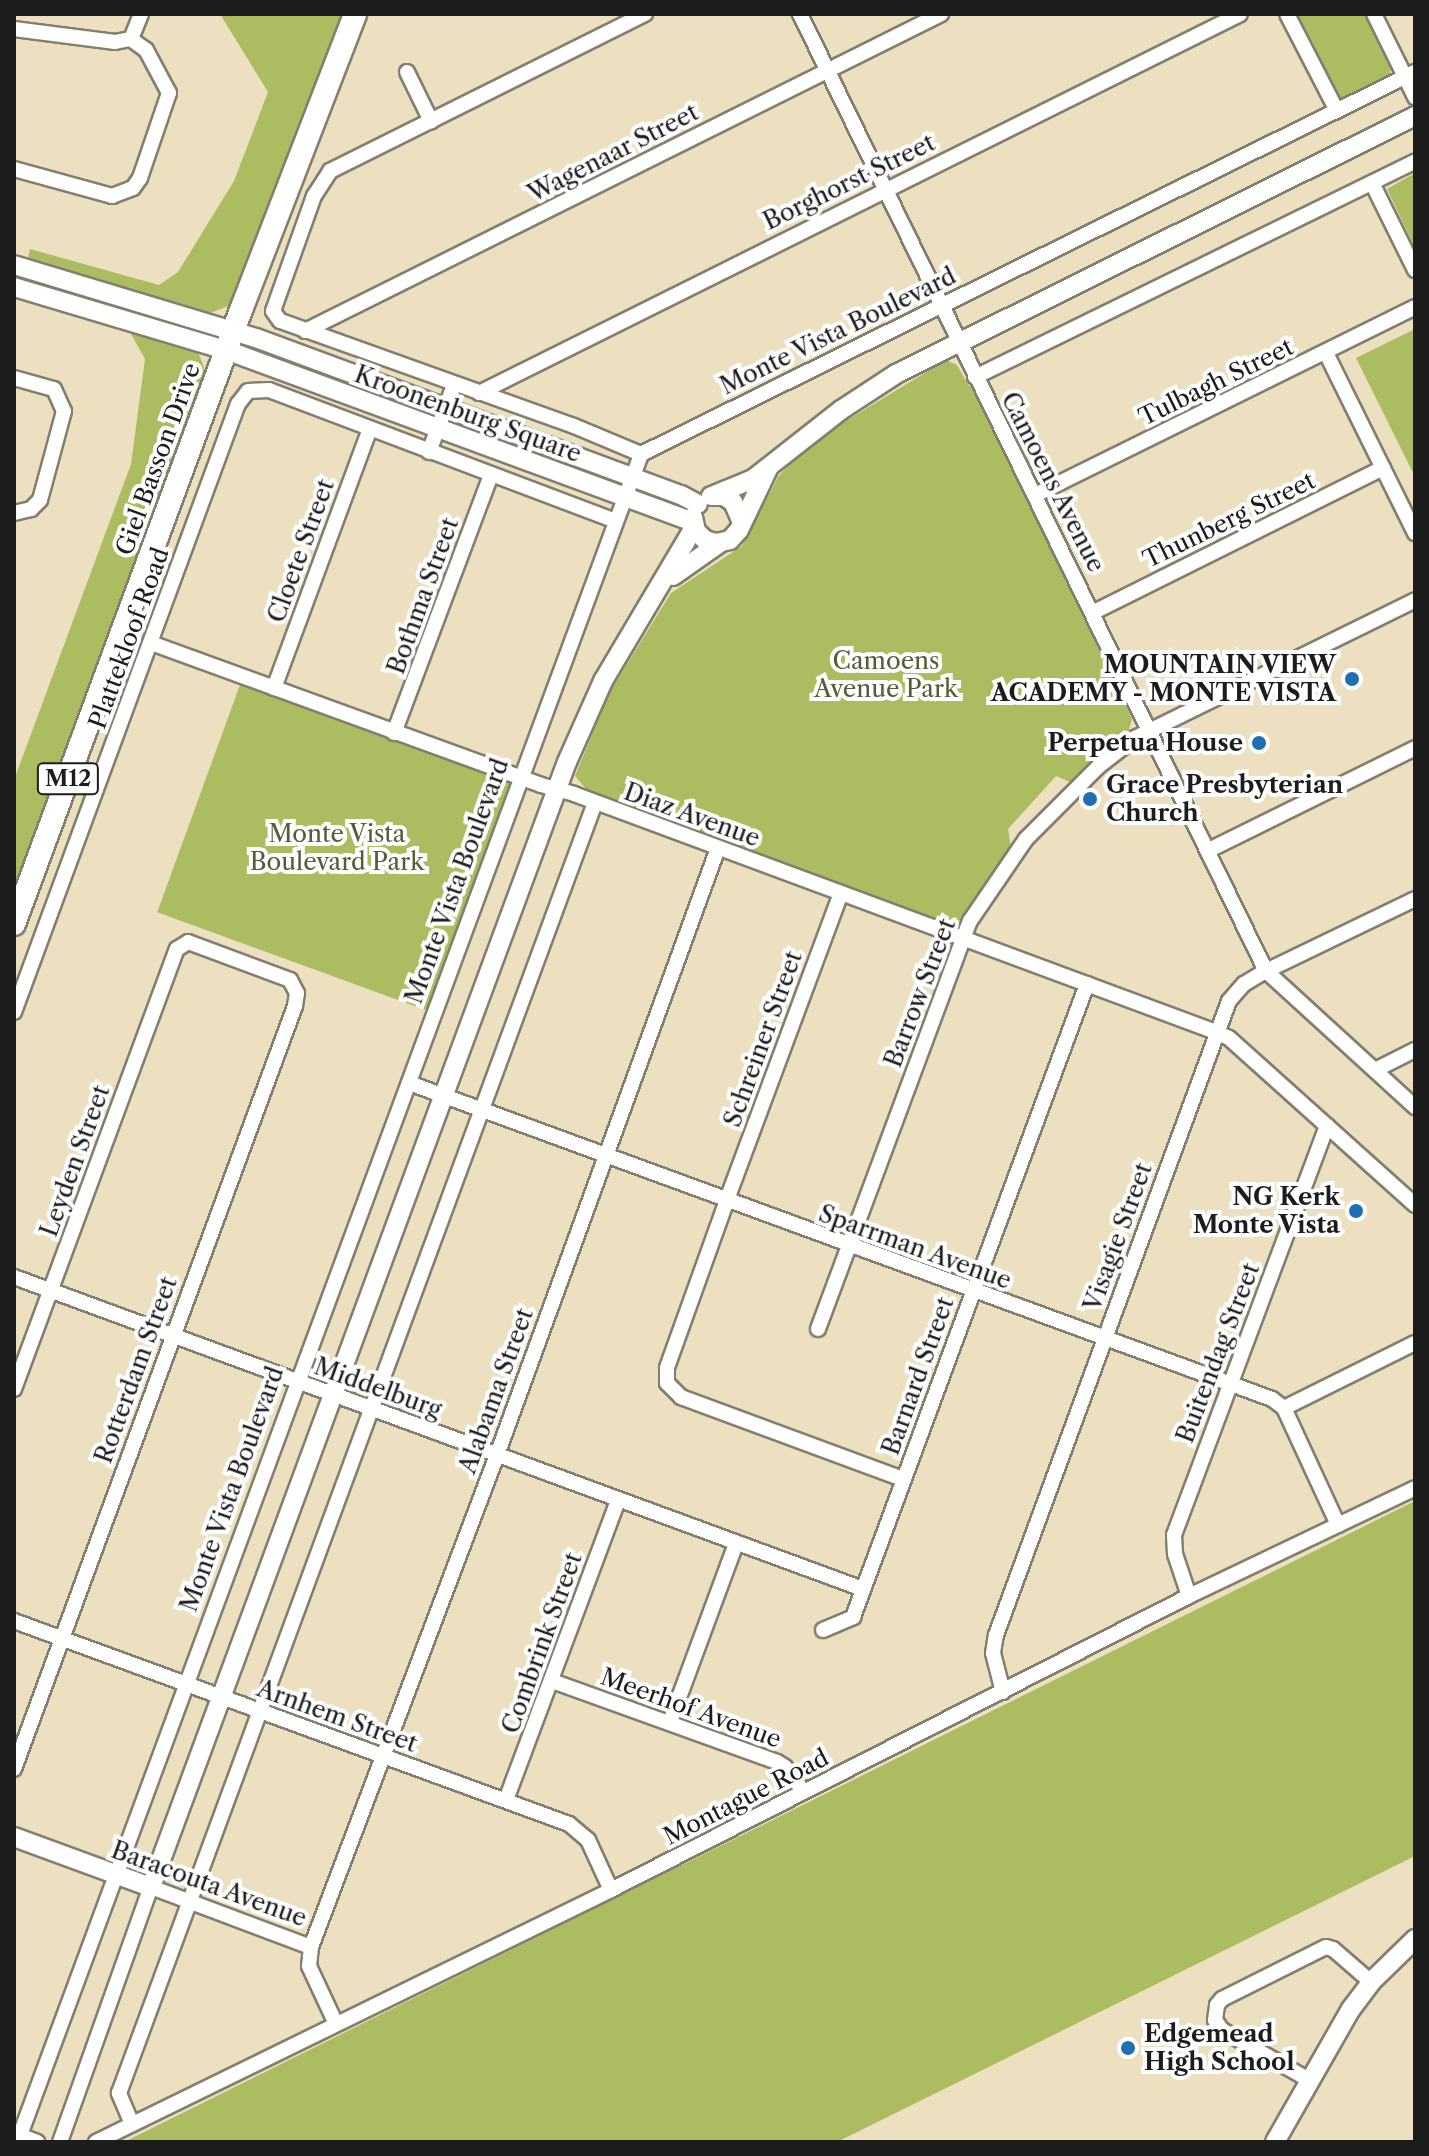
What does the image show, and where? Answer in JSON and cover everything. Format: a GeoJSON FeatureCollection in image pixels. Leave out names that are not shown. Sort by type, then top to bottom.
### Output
{"type":"FeatureCollection","features":[{"type":"Feature","properties":{"kind":"main road","name":"Giel Basson Drive"},"geometry":{"type":"LineString","coordinates":[[14,924],[230,340],[355,14]]}},
{"type":"Feature","properties":{"kind":"main road"},"geometry":{"type":"LineString","coordinates":[[151,1887],[557,789],[603,681],[656,595],[700,512],[769,467],[875,387],[959,342],[1415,116]]}},
{"type":"Feature","properties":{"kind":"main road"},"geometry":{"type":"LineString","coordinates":[[14,265],[230,340]]}},
{"type":"Feature","properties":{"kind":"main road"},"geometry":{"type":"LineString","coordinates":[[14,287],[230,340]]}},
{"type":"Feature","properties":{"kind":"main road","name":"Kroonenburg Square"},"geometry":{"type":"LineString","coordinates":[[230,340],[445,407],[632,478],[700,512]]}},
{"type":"Feature","properties":{"kind":"main road","name":"Kroonenburg Square"},"geometry":{"type":"LineString","coordinates":[[230,340],[437,430],[624,498],[700,512]]}},
{"type":"Feature","properties":{"kind":"main road"},"geometry":{"type":"LineString","coordinates":[[656,595],[684,566],[735,536],[769,467]]}},
{"type":"Feature","properties":{"kind":"main road"},"geometry":{"type":"LineString","coordinates":[[700,512],[733,502],[741,520]]}},
{"type":"Feature","properties":{"kind":"main road"},"geometry":{"type":"LineString","coordinates":[[700,512],[705,540],[720,543]]}},
{"type":"Feature","properties":{"kind":"main road","name":"Baracouta Avenue"},"geometry":{"type":"LineString","coordinates":[[14,1837],[151,1887]]}},
{"type":"Feature","properties":{"kind":"main road"},"geometry":{"type":"LineString","coordinates":[[1283,2139],[1309,2080],[1351,2009],[1371,1982],[1415,1939]]}},
{"type":"Feature","properties":{"kind":"street"},"geometry":{"type":"LineString","coordinates":[[131,39],[141,14]]}},
{"type":"Feature","properties":{"kind":"street"},"geometry":{"type":"LineString","coordinates":[[407,72],[431,121],[645,14]]}},
{"type":"Feature","properties":{"kind":"street","name":"Camoens Avenue"},"geometry":{"type":"LineString","coordinates":[[800,14],[975,377],[1152,730],[1266,971]]}},
{"type":"Feature","properties":{"kind":"street","name":"Wagenaar Street"},"geometry":{"type":"LineString","coordinates":[[305,331],[941,14]]}},
{"type":"Feature","properties":{"kind":"street","name":"Borghorst Street"},"geometry":{"type":"LineString","coordinates":[[479,393],[1240,14]]}},
{"type":"Feature","properties":{"kind":"street"},"geometry":{"type":"LineString","coordinates":[[1287,14],[1337,111]]}},
{"type":"Feature","properties":{"kind":"street"},"geometry":{"type":"LineString","coordinates":[[1374,14],[1410,75],[1415,97]]}},
{"type":"Feature","properties":{"kind":"street"},"geometry":{"type":"LineString","coordinates":[[14,29],[115,42],[131,39],[146,50],[169,93],[145,164],[133,188],[112,196],[14,169]]}},
{"type":"Feature","properties":{"kind":"street","name":"Monte Vista Boulevard"},"geometry":{"type":"LineString","coordinates":[[17,2134],[116,1876],[641,454],[1410,75]]}},
{"type":"Feature","properties":{"kind":"street","name":"Kroonenburg Square"},"geometry":{"type":"LineString","coordinates":[[431,121],[324,177],[273,305],[275,317],[305,331],[574,426],[641,454]]}},
{"type":"Feature","properties":{"kind":"street"},"geometry":{"type":"LineString","coordinates":[[975,377],[1415,161]]}},
{"type":"Feature","properties":{"kind":"street"},"geometry":{"type":"LineString","coordinates":[[1372,183],[1415,270]]}},
{"type":"Feature","properties":{"kind":"street","name":"Tulbagh Street"},"geometry":{"type":"LineString","coordinates":[[1035,495],[1415,307]]}},
{"type":"Feature","properties":{"kind":"street"},"geometry":{"type":"LineString","coordinates":[[1326,353],[1415,533]]}},
{"type":"Feature","properties":{"kind":"street"},"geometry":{"type":"LineString","coordinates":[[14,378],[54,389],[64,411],[40,500],[31,509],[14,513]]}},
{"type":"Feature","properties":{"kind":"street"},"geometry":{"type":"LineString","coordinates":[[429,452],[454,385]]}},
{"type":"Feature","properties":{"kind":"street","name":"Kroonenburg Square"},"geometry":{"type":"LineString","coordinates":[[269,390],[615,521]]}},
{"type":"Feature","properties":{"kind":"street","name":"Plattekloof Road"},"geometry":{"type":"LineString","coordinates":[[14,1012],[238,404],[248,391],[269,390]]}},
{"type":"Feature","properties":{"kind":"street","name":"Cloete Street"},"geometry":{"type":"LineString","coordinates":[[274,688],[370,429]]}},
{"type":"Feature","properties":{"kind":"street","name":"Thunberg Street"},"geometry":{"type":"LineString","coordinates":[[1094,612],[1383,468]]}},
{"type":"Feature","properties":{"kind":"street","name":"Bothma Street"},"geometry":{"type":"LineString","coordinates":[[394,733],[491,475]]}},
{"type":"Feature","properties":{"kind":"street","name":"Barrow Street"},"geometry":{"type":"LineString","coordinates":[[818,1329],[970,921],[1026,839],[1099,766],[1135,738],[1415,600]]}},
{"type":"Feature","properties":{"kind":"street","name":"Diaz Avenue"},"geometry":{"type":"LineString","coordinates":[[151,643],[1216,1032],[1229,1038],[1415,1205]]}},
{"type":"Feature","properties":{"kind":"street"},"geometry":{"type":"LineString","coordinates":[[1209,850],[1415,748]]}},
{"type":"Feature","properties":{"kind":"street"},"geometry":{"type":"LineString","coordinates":[[132,2124],[119,2093],[595,803]]}},
{"type":"Feature","properties":{"kind":"street","name":"Alabama Street"},"geometry":{"type":"LineString","coordinates":[[311,1947],[497,1455],[718,848]]}},
{"type":"Feature","properties":{"kind":"street","name":"Schreiner Street"},"geometry":{"type":"LineString","coordinates":[[841,893],[667,1368],[667,1383],[681,1397],[903,1479]]}},
{"type":"Feature","properties":{"kind":"street","name":"Visagie Street"},"geometry":{"type":"LineString","coordinates":[[1003,1692],[993,1653],[996,1635],[1229,1001],[1244,984],[1266,971],[1415,899]]}},
{"type":"Feature","properties":{"kind":"street","name":"Rotterdam Street"},"geometry":{"type":"LineString","coordinates":[[14,1769],[295,1006],[296,986],[280,974],[188,942],[177,949]]}},
{"type":"Feature","properties":{"kind":"street","name":"Leyden Street"},"geometry":{"type":"LineString","coordinates":[[14,1389],[177,949]]}},
{"type":"Feature","properties":{"kind":"street"},"geometry":{"type":"LineString","coordinates":[[1266,971],[1415,1107]]}},
{"type":"Feature","properties":{"kind":"street","name":"Barnard Street"},"geometry":{"type":"LineString","coordinates":[[823,1630],[853,1617],[1087,984]]}},
{"type":"Feature","properties":{"kind":"street"},"geometry":{"type":"LineString","coordinates":[[1375,1070],[1415,1050]]}},
{"type":"Feature","properties":{"kind":"street","name":"Sparrman Avenue"},"geometry":{"type":"LineString","coordinates":[[409,1083],[1105,1340],[1231,1382],[1272,1399],[1284,1408]]}},
{"type":"Feature","properties":{"kind":"street","name":"Buitendag Street"},"geometry":{"type":"LineString","coordinates":[[1189,1596],[1175,1554],[1174,1535],[1327,1126]]}},
{"type":"Feature","properties":{"kind":"street","name":"Middelburg"},"geometry":{"type":"LineString","coordinates":[[14,1277],[863,1589]]}},
{"type":"Feature","properties":{"kind":"street"},"geometry":{"type":"LineString","coordinates":[[1338,1525],[1284,1408],[1415,1343]]}},
{"type":"Feature","properties":{"kind":"street","name":"Montague Road"},"geometry":{"type":"LineString","coordinates":[[96,2142],[611,1890],[1189,1596],[1415,1488]]}},
{"type":"Feature","properties":{"kind":"street","name":"Combrink Street"},"geometry":{"type":"LineString","coordinates":[[506,1800],[618,1501]]}},
{"type":"Feature","properties":{"kind":"street"},"geometry":{"type":"LineString","coordinates":[[670,1722],[736,1544]]}},
{"type":"Feature","properties":{"kind":"street","name":"Arnhem Street"},"geometry":{"type":"LineString","coordinates":[[14,1621],[382,1758],[506,1800],[579,1830],[588,1840],[611,1890]]}},
{"type":"Feature","properties":{"kind":"street","name":"Meerhof Avenue"},"geometry":{"type":"LineString","coordinates":[[552,1681],[777,1762],[785,1767],[803,1791]]}},
{"type":"Feature","properties":{"kind":"street"},"geometry":{"type":"LineString","coordinates":[[60,2142],[151,1887]]}},
{"type":"Feature","properties":{"kind":"street","name":"Baracouta Avenue"},"geometry":{"type":"LineString","coordinates":[[151,1887],[311,1947],[312,1974],[336,2024]]}},
{"type":"Feature","properties":{"kind":"street"},"geometry":{"type":"LineString","coordinates":[[1309,2080],[1222,2030],[1215,2020],[1217,2005],[1222,1999],[1326,1947],[1333,1949],[1371,1982]]}},
{"type":"Feature","properties":{"kind":"street"},"geometry":{"type":"LineString","coordinates":[[17,2134],[37,2142]]}},
{"type":"Feature","properties":{"kind":"green space"},"geometry":{"type":"Polygon","coordinates":[[[220,14],[344,14],[233,304],[208,314],[27,262],[30,249],[159,285],[178,272],[234,181],[268,92],[220,14]]]}},
{"type":"Feature","properties":{"kind":"green space"},"geometry":{"type":"Polygon","coordinates":[[[1294,14],[1365,14],[1391,68],[1390,74],[1345,99],[1336,97],[1294,14]]]}},
{"type":"Feature","properties":{"kind":"green space"},"geometry":{"type":"Polygon","coordinates":[[[1415,173],[1415,248],[1387,189],[1415,173]]]}},
{"type":"Feature","properties":{"kind":"green space"},"geometry":{"type":"Polygon","coordinates":[[[133,326],[197,349],[206,373],[14,900],[14,780],[131,464],[145,359],[131,334],[133,326]]]}},
{"type":"Feature","properties":{"kind":"green space"},"geometry":{"type":"Polygon","coordinates":[[[1415,329],[1415,477],[1356,358],[1415,329]]]}},
{"type":"Feature","properties":{"kind":"green space","name":"Camoens Avenue Park"},"geometry":{"type":"Polygon","coordinates":[[[946,360],[957,365],[969,386],[972,384],[1132,719],[1128,733],[1070,782],[1056,776],[1008,829],[1011,847],[960,920],[950,924],[586,789],[575,776],[609,693],[671,593],[742,546],[778,477],[791,462],[831,430],[946,360]]]}},
{"type":"Feature","properties":{"kind":"green space","name":"Monte Vista Boulevard Park"},"geometry":{"type":"Polygon","coordinates":[[[241,682],[511,780],[427,1010],[157,912],[241,682]]]}},
{"type":"Feature","properties":{"kind":"green space"},"geometry":{"type":"Polygon","coordinates":[[[1415,1501],[1415,1856],[837,2142],[124,2142],[1415,1501]]]}},
{"type":"Feature","properties":{"kind":"place","name":"MOUNTAIN VIEW ACADEMY - MONTE VISTA"},"geometry":{"type":"Point","coordinates":[1352,679]}},
{"type":"Feature","properties":{"kind":"place","name":"Perpetua House"},"geometry":{"type":"Point","coordinates":[1259,743]}},
{"type":"Feature","properties":{"kind":"place","name":"Grace Presbyterian Church"},"geometry":{"type":"Point","coordinates":[1090,799]}},
{"type":"Feature","properties":{"kind":"place","name":"NG Kerk Monte Vista"},"geometry":{"type":"Point","coordinates":[1356,1211]}},
{"type":"Feature","properties":{"kind":"place","name":"Edgemead High School"},"geometry":{"type":"Point","coordinates":[1128,2048]}}]}
